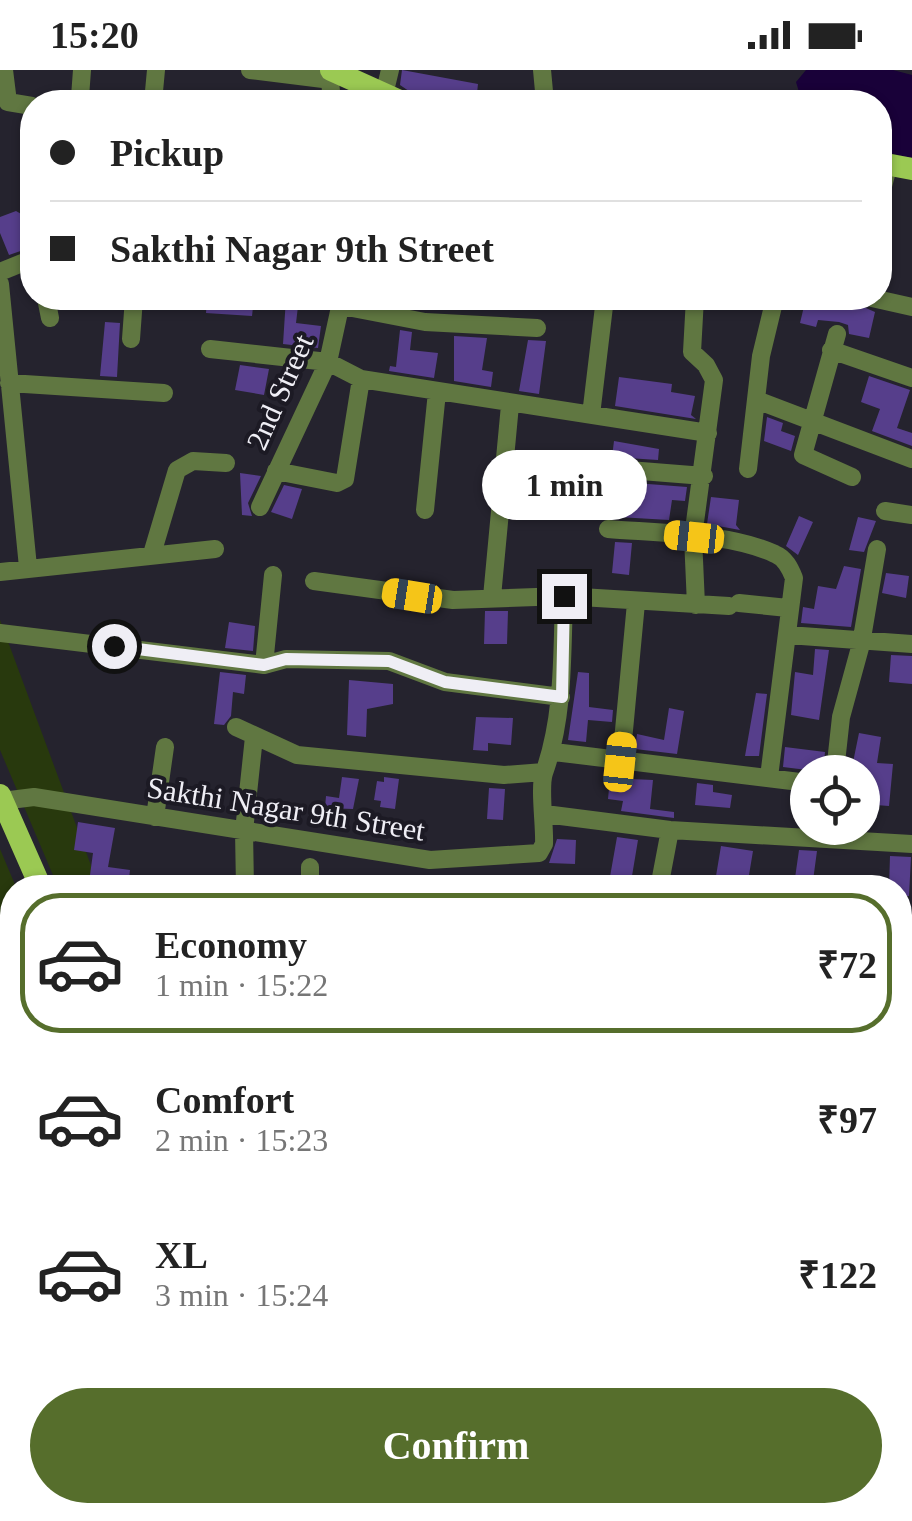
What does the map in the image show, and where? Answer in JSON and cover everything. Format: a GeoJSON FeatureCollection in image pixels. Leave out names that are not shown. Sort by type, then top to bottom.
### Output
{"type":"FeatureCollection","features":[{"type":"Feature","properties":{"kind":"main road"},"geometry":{"type":"LineString","coordinates":[[330,74],[370,90]]}},
{"type":"Feature","properties":{"kind":"main road"},"geometry":{"type":"LineString","coordinates":[[1,805],[25,875]]}},
{"type":"Feature","properties":{"kind":"main road"},"geometry":{"type":"LineString","coordinates":[[1,805],[36,875]]}},
{"type":"Feature","properties":{"kind":"street"},"geometry":{"type":"LineString","coordinates":[[4,70],[8,102],[20,104]]}},
{"type":"Feature","properties":{"kind":"street"},"geometry":{"type":"LineString","coordinates":[[250,70],[330,74]]}},
{"type":"Feature","properties":{"kind":"street"},"geometry":{"type":"LineString","coordinates":[[0,284],[28,566]]}},
{"type":"Feature","properties":{"kind":"street"},"geometry":{"type":"LineString","coordinates":[[48,310],[50,318]]}},
{"type":"Feature","properties":{"kind":"street"},"geometry":{"type":"LineString","coordinates":[[131,339],[133,310]]}},
{"type":"Feature","properties":{"kind":"street","name":"2nd Street"},"geometry":{"type":"LineString","coordinates":[[260,507],[328,362],[340,310]]}},
{"type":"Feature","properties":{"kind":"street"},"geometry":{"type":"LineString","coordinates":[[376,310],[426,322],[537,328]]}},
{"type":"Feature","properties":{"kind":"street"},"geometry":{"type":"LineString","coordinates":[[591,415],[604,310]]}},
{"type":"Feature","properties":{"kind":"street"},"geometry":{"type":"LineString","coordinates":[[694,310],[692,352],[712,372],[714,380],[694,537],[696,605]]}},
{"type":"Feature","properties":{"kind":"street"},"geometry":{"type":"LineString","coordinates":[[748,469],[762,356],[773,310]]}},
{"type":"Feature","properties":{"kind":"street"},"geometry":{"type":"LineString","coordinates":[[852,477],[803,455],[834,342],[912,378]]}},
{"type":"Feature","properties":{"kind":"street"},"geometry":{"type":"LineString","coordinates":[[210,349],[328,362],[361,379],[708,433]]}},
{"type":"Feature","properties":{"kind":"street"},"geometry":{"type":"LineString","coordinates":[[276,471],[337,483],[347,475],[361,379]]}},
{"type":"Feature","properties":{"kind":"street"},"geometry":{"type":"LineString","coordinates":[[9,383],[164,393]]}},
{"type":"Feature","properties":{"kind":"street"},"geometry":{"type":"LineString","coordinates":[[425,510],[437,392]]}},
{"type":"Feature","properties":{"kind":"street"},"geometry":{"type":"LineString","coordinates":[[759,400],[912,459]]}},
{"type":"Feature","properties":{"kind":"street"},"geometry":{"type":"LineString","coordinates":[[492,597],[510,405]]}},
{"type":"Feature","properties":{"kind":"street"},"geometry":{"type":"LineString","coordinates":[[152,554],[177,470],[193,461],[226,463]]}},
{"type":"Feature","properties":{"kind":"street"},"geometry":{"type":"LineString","coordinates":[[616,469],[704,476]]}},
{"type":"Feature","properties":{"kind":"street"},"geometry":{"type":"LineString","coordinates":[[502,484],[611,493]]}},
{"type":"Feature","properties":{"kind":"street"},"geometry":{"type":"LineString","coordinates":[[885,511],[912,514]]}},
{"type":"Feature","properties":{"kind":"street"},"geometry":{"type":"LineString","coordinates":[[608,529],[694,537],[778,554],[794,578],[769,777]]}},
{"type":"Feature","properties":{"kind":"street"},"geometry":{"type":"LineString","coordinates":[[836,755],[840,717],[861,644],[876,548]]}},
{"type":"Feature","properties":{"kind":"street"},"geometry":{"type":"LineString","coordinates":[[0,572],[215,549]]}},
{"type":"Feature","properties":{"kind":"street"},"geometry":{"type":"LineString","coordinates":[[264,665],[273,575]]}},
{"type":"Feature","properties":{"kind":"street"},"geometry":{"type":"LineString","coordinates":[[314,581],[453,600],[564,596],[636,603],[788,608]]}},
{"type":"Feature","properties":{"kind":"street","name":"Sakthi Nagar 9th Street"},"geometry":{"type":"LineString","coordinates":[[1,805],[34,797],[430,860],[528,857],[542,850],[544,772],[554,752],[562,697],[564,596]]}},
{"type":"Feature","properties":{"kind":"street"},"geometry":{"type":"LineString","coordinates":[[620,762],[636,603]]}},
{"type":"Feature","properties":{"kind":"street"},"geometry":{"type":"LineString","coordinates":[[0,633],[264,665],[286,659],[389,661],[445,682],[562,697]]}},
{"type":"Feature","properties":{"kind":"street"},"geometry":{"type":"LineString","coordinates":[[788,635],[861,644],[912,644]]}},
{"type":"Feature","properties":{"kind":"street"},"geometry":{"type":"LineString","coordinates":[[236,727],[298,754],[504,774],[544,772]]}},
{"type":"Feature","properties":{"kind":"street"},"geometry":{"type":"LineString","coordinates":[[245,875],[244,832],[254,737]]}},
{"type":"Feature","properties":{"kind":"street"},"geometry":{"type":"LineString","coordinates":[[155,816],[165,747]]}},
{"type":"Feature","properties":{"kind":"street"},"geometry":{"type":"LineString","coordinates":[[554,752],[790,780]]}},
{"type":"Feature","properties":{"kind":"street"},"geometry":{"type":"LineString","coordinates":[[545,814],[670,830],[790,833]]}},
{"type":"Feature","properties":{"kind":"street"},"geometry":{"type":"LineString","coordinates":[[661,875],[670,830]]}},
{"type":"Feature","properties":{"kind":"street"},"geometry":{"type":"LineString","coordinates":[[880,840],[912,844]]}},
{"type":"Feature","properties":{"kind":"street"},"geometry":{"type":"LineString","coordinates":[[310,867],[310,875]]}},
{"type":"Feature","properties":{"kind":"green space"},"geometry":{"type":"Polygon","coordinates":[[[0,620],[95,875],[53,875],[0,750],[0,620]]]}},
{"type":"Feature","properties":{"kind":"green space"},"geometry":{"type":"Polygon","coordinates":[[[0,849],[11,875],[0,875],[0,849]]]}},
{"type":"Feature","properties":{"kind":"shaded area"},"geometry":{"type":"Polygon","coordinates":[[[806,70],[893,70],[912,75],[912,158],[892,154],[892,90],[798,90],[796,82],[806,70]]]}},
{"type":"Feature","properties":{"kind":"building"},"geometry":{"type":"Polygon","coordinates":[[[402,70],[478,84],[477,90],[407,90],[400,85],[402,70]]]}},
{"type":"Feature","properties":{"kind":"building"},"geometry":{"type":"Polygon","coordinates":[[[20,213],[20,251],[9,255],[0,233],[0,217],[20,213]]]}},
{"type":"Feature","properties":{"kind":"building"},"geometry":{"type":"Polygon","coordinates":[[[206,310],[253,310],[252,316],[206,313],[206,310]]]}},
{"type":"Feature","properties":{"kind":"building"},"geometry":{"type":"Polygon","coordinates":[[[285,310],[298,310],[296,323],[321,326],[318,348],[283,344],[285,310]]]}},
{"type":"Feature","properties":{"kind":"building"},"geometry":{"type":"Polygon","coordinates":[[[803,310],[875,312],[869,338],[849,334],[848,325],[839,322],[818,320],[816,327],[800,323],[803,310]]]}},
{"type":"Feature","properties":{"kind":"building"},"geometry":{"type":"Polygon","coordinates":[[[105,322],[120,323],[117,377],[100,376],[105,322]]]}},
{"type":"Feature","properties":{"kind":"building"},"geometry":{"type":"Polygon","coordinates":[[[400,330],[412,332],[410,350],[438,353],[434,378],[389,371],[390,366],[396,367],[400,330]]]}},
{"type":"Feature","properties":{"kind":"building"},"geometry":{"type":"Polygon","coordinates":[[[454,336],[487,338],[482,370],[493,372],[491,387],[454,381],[454,336]]]}},
{"type":"Feature","properties":{"kind":"building"},"geometry":{"type":"Polygon","coordinates":[[[528,340],[546,341],[539,394],[519,391],[528,340]]]}},
{"type":"Feature","properties":{"kind":"building"},"geometry":{"type":"Polygon","coordinates":[[[240,365],[269,369],[264,395],[235,390],[240,365]]]}},
{"type":"Feature","properties":{"kind":"building"},"geometry":{"type":"Polygon","coordinates":[[[869,376],[910,390],[897,428],[912,433],[912,446],[872,431],[880,409],[861,402],[869,376]]]}},
{"type":"Feature","properties":{"kind":"building"},"geometry":{"type":"Polygon","coordinates":[[[619,377],[672,384],[671,392],[695,396],[691,415],[696,419],[615,406],[619,377]]]}},
{"type":"Feature","properties":{"kind":"building"},"geometry":{"type":"Polygon","coordinates":[[[767,417],[783,423],[781,431],[795,436],[791,451],[764,441],[767,417]]]}},
{"type":"Feature","properties":{"kind":"building"},"geometry":{"type":"Polygon","coordinates":[[[614,441],[659,449],[658,460],[612,457],[614,441]]]}},
{"type":"Feature","properties":{"kind":"building"},"geometry":{"type":"Polygon","coordinates":[[[240,473],[261,476],[248,503],[252,516],[242,515],[240,473]]]}},
{"type":"Feature","properties":{"kind":"building"},"geometry":{"type":"Polygon","coordinates":[[[635,483],[687,487],[685,501],[672,500],[669,520],[618,517],[619,504],[634,505],[635,483]]]}},
{"type":"Feature","properties":{"kind":"building"},"geometry":{"type":"Polygon","coordinates":[[[284,485],[302,489],[292,519],[271,512],[284,485]]]}},
{"type":"Feature","properties":{"kind":"building"},"geometry":{"type":"Polygon","coordinates":[[[711,497],[739,500],[736,525],[740,530],[707,524],[711,497]]]}},
{"type":"Feature","properties":{"kind":"building"},"geometry":{"type":"Polygon","coordinates":[[[799,516],[813,522],[798,555],[786,546],[799,516]]]}},
{"type":"Feature","properties":{"kind":"building"},"geometry":{"type":"Polygon","coordinates":[[[858,517],[876,521],[864,552],[849,550],[858,517]]]}},
{"type":"Feature","properties":{"kind":"building"},"geometry":{"type":"Polygon","coordinates":[[[615,542],[632,543],[629,575],[612,573],[615,542]]]}},
{"type":"Feature","properties":{"kind":"building"},"geometry":{"type":"Polygon","coordinates":[[[844,566],[861,569],[851,627],[801,623],[803,607],[814,609],[818,586],[836,589],[844,566]]]}},
{"type":"Feature","properties":{"kind":"building"},"geometry":{"type":"Polygon","coordinates":[[[886,573],[909,576],[906,598],[882,593],[886,573]]]}},
{"type":"Feature","properties":{"kind":"building"},"geometry":{"type":"Polygon","coordinates":[[[485,611],[508,611],[507,644],[484,644],[485,611]]]}},
{"type":"Feature","properties":{"kind":"building"},"geometry":{"type":"Polygon","coordinates":[[[229,622],[255,626],[253,651],[225,648],[229,622]]]}},
{"type":"Feature","properties":{"kind":"building"},"geometry":{"type":"Polygon","coordinates":[[[815,649],[829,650],[819,720],[791,715],[795,672],[813,675],[815,649]]]}},
{"type":"Feature","properties":{"kind":"building"},"geometry":{"type":"Polygon","coordinates":[[[891,655],[912,656],[912,684],[889,682],[891,655]]]}},
{"type":"Feature","properties":{"kind":"building"},"geometry":{"type":"Polygon","coordinates":[[[220,672],[246,675],[244,694],[233,692],[231,716],[224,725],[214,724],[220,672]]]}},
{"type":"Feature","properties":{"kind":"building"},"geometry":{"type":"Polygon","coordinates":[[[578,672],[589,673],[589,707],[613,710],[612,722],[588,720],[586,742],[568,740],[578,672]]]}},
{"type":"Feature","properties":{"kind":"building"},"geometry":{"type":"Polygon","coordinates":[[[349,680],[393,684],[393,704],[367,709],[366,737],[347,735],[349,680]]]}},
{"type":"Feature","properties":{"kind":"building"},"geometry":{"type":"Polygon","coordinates":[[[756,693],[767,694],[759,756],[745,756],[756,693]]]}},
{"type":"Feature","properties":{"kind":"building"},"geometry":{"type":"Polygon","coordinates":[[[669,708],[684,711],[677,754],[635,749],[637,734],[664,740],[669,708]]]}},
{"type":"Feature","properties":{"kind":"building"},"geometry":{"type":"Polygon","coordinates":[[[476,717],[513,718],[511,745],[488,743],[488,751],[473,750],[476,717]]]}},
{"type":"Feature","properties":{"kind":"building"},"geometry":{"type":"Polygon","coordinates":[[[859,733],[881,737],[878,755],[854,755],[859,733]]]}},
{"type":"Feature","properties":{"kind":"building"},"geometry":{"type":"Polygon","coordinates":[[[785,747],[825,752],[790,755],[790,768],[783,767],[785,747]]]}},
{"type":"Feature","properties":{"kind":"building"},"geometry":{"type":"Polygon","coordinates":[[[880,763],[893,764],[889,806],[880,805],[880,763]]]}},
{"type":"Feature","properties":{"kind":"building"},"geometry":{"type":"Polygon","coordinates":[[[342,777],[359,779],[353,809],[325,808],[326,796],[339,798],[342,777]]]}},
{"type":"Feature","properties":{"kind":"building"},"geometry":{"type":"Polygon","coordinates":[[[384,777],[399,779],[395,809],[380,807],[381,801],[374,800],[377,781],[384,782],[384,777]]]}},
{"type":"Feature","properties":{"kind":"building"},"geometry":{"type":"Polygon","coordinates":[[[610,778],[653,780],[650,809],[674,812],[674,818],[621,811],[623,801],[608,799],[610,778]]]}},
{"type":"Feature","properties":{"kind":"building"},"geometry":{"type":"Polygon","coordinates":[[[697,783],[713,785],[713,792],[732,795],[730,808],[695,805],[697,783]]]}},
{"type":"Feature","properties":{"kind":"building"},"geometry":{"type":"Polygon","coordinates":[[[489,788],[505,789],[503,820],[487,819],[489,788]]]}},
{"type":"Feature","properties":{"kind":"building"},"geometry":{"type":"Polygon","coordinates":[[[78,822],[115,828],[108,867],[130,870],[129,875],[90,875],[93,853],[74,850],[78,822]]]}},
{"type":"Feature","properties":{"kind":"building"},"geometry":{"type":"Polygon","coordinates":[[[617,837],[638,840],[632,875],[610,875],[617,837]]]}},
{"type":"Feature","properties":{"kind":"building"},"geometry":{"type":"Polygon","coordinates":[[[557,839],[576,840],[575,864],[549,863],[557,839]]]}},
{"type":"Feature","properties":{"kind":"building"},"geometry":{"type":"Polygon","coordinates":[[[721,846],[753,851],[749,875],[716,875],[721,846]]]}},
{"type":"Feature","properties":{"kind":"building"},"geometry":{"type":"Polygon","coordinates":[[[799,850],[817,851],[814,875],[795,875],[799,850]]]}},
{"type":"Feature","properties":{"kind":"building"},"geometry":{"type":"Polygon","coordinates":[[[890,856],[911,857],[910,875],[889,875],[890,856]]]}},
{"type":"Feature","properties":{"kind":"route"},"geometry":{"type":"LineString","coordinates":[[114,646],[264,665],[286,659],[389,661],[411,673],[445,682],[562,697],[564,596]]}}]}
